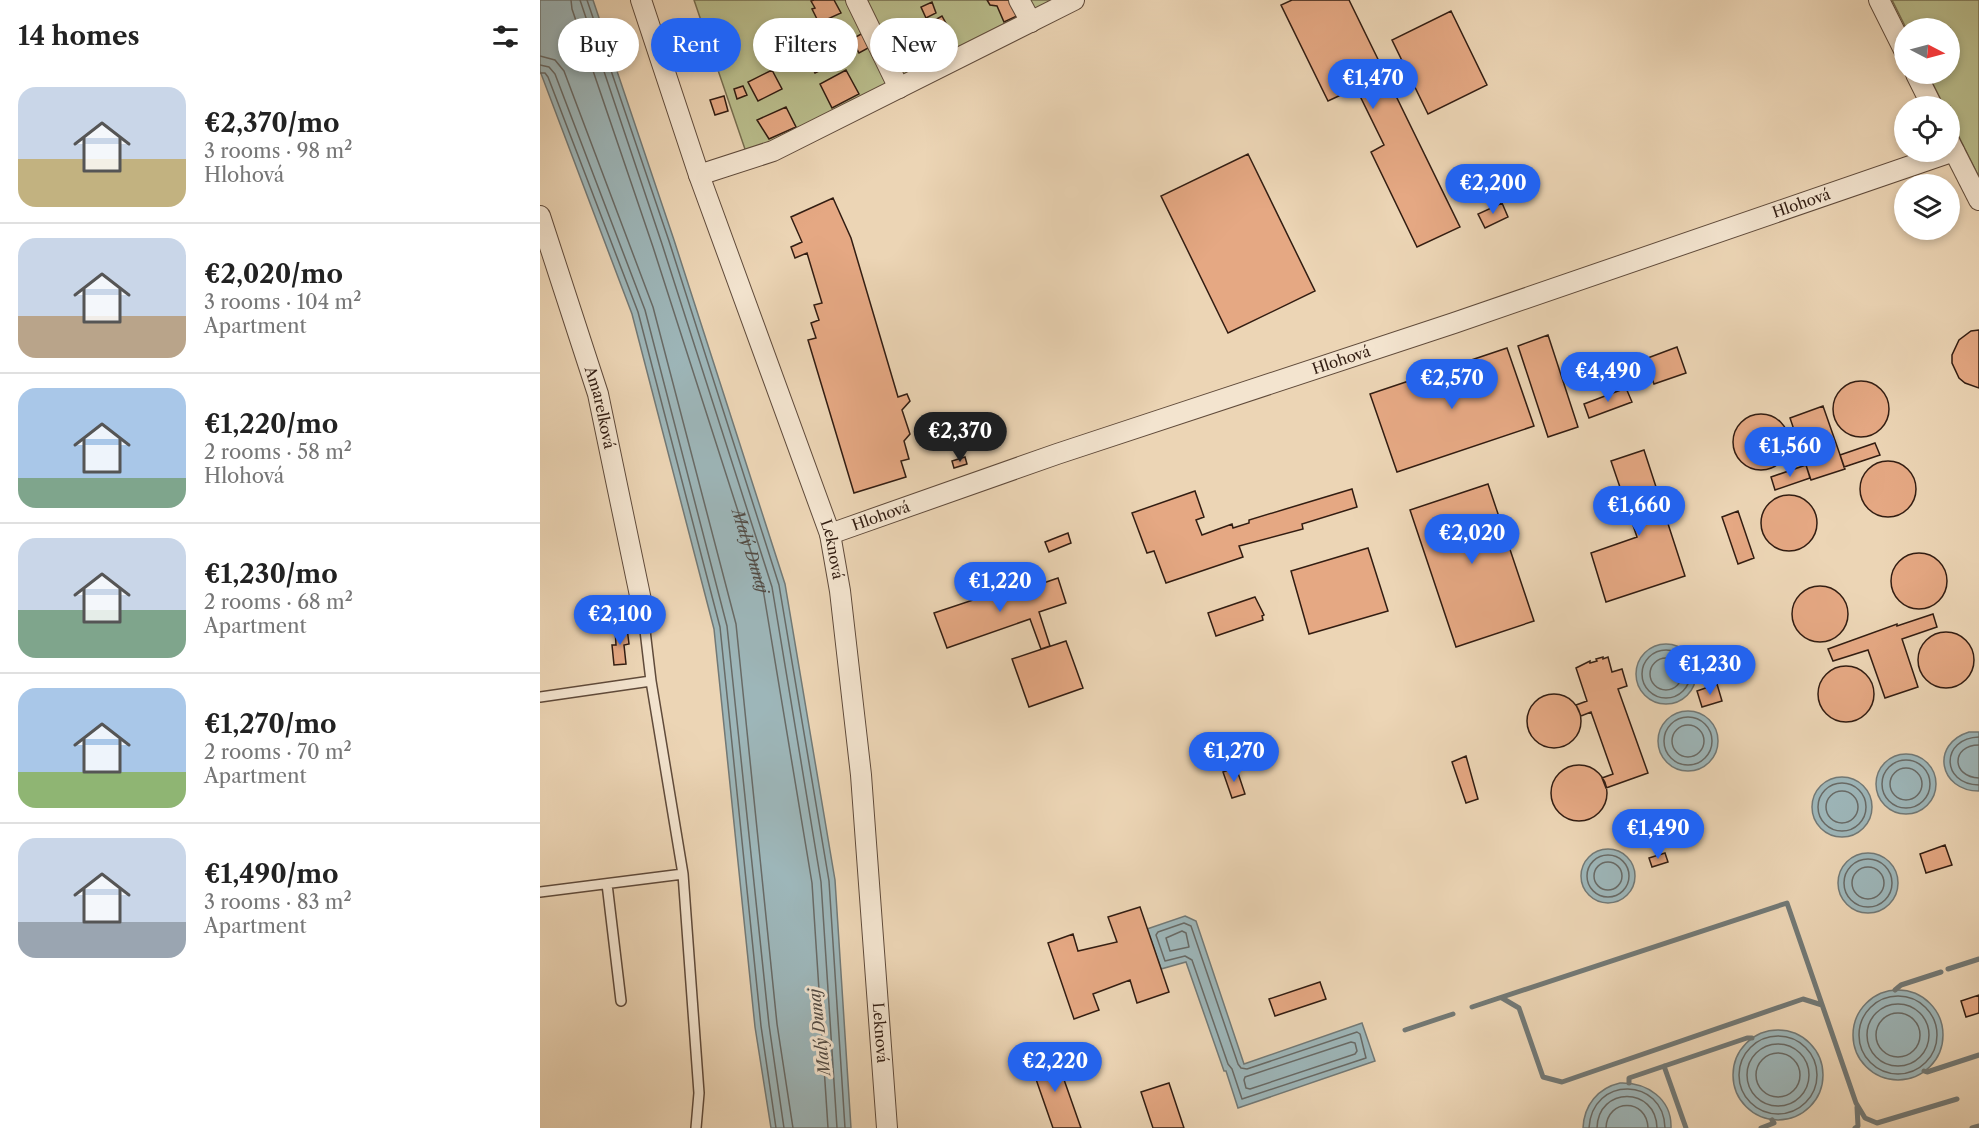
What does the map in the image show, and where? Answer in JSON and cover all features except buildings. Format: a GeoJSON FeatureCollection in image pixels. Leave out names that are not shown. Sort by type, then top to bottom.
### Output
{"type":"FeatureCollection","features":[{"type":"Feature","properties":{"kind":"street","name":"Leknová"},"geometry":{"type":"LineString","coordinates":[[641,0],[699,175],[830,534],[841,602],[861,775],[887,1128]]}},
{"type":"Feature","properties":{"kind":"street"},"geometry":{"type":"LineString","coordinates":[[856,0],[899,88]]}},
{"type":"Feature","properties":{"kind":"street"},"geometry":{"type":"LineString","coordinates":[[1019,0],[1031,22]]}},
{"type":"Feature","properties":{"kind":"street"},"geometry":{"type":"LineString","coordinates":[[699,175],[773,151],[1074,0]]}},
{"type":"Feature","properties":{"kind":"street"},"geometry":{"type":"LineString","coordinates":[[1879,0],[1894,30]]}},
{"type":"Feature","properties":{"kind":"street","name":"Hlohová"},"geometry":{"type":"LineString","coordinates":[[830,534],[1057,454],[1454,323],[1910,162]]}},
{"type":"Feature","properties":{"kind":"street"},"geometry":{"type":"LineString","coordinates":[[1960,162],[1979,200]]}},
{"type":"Feature","properties":{"kind":"street","name":"Amarelková"},"geometry":{"type":"LineString","coordinates":[[541,224],[598,394],[642,605]]}},
{"type":"Feature","properties":{"kind":"lane"},"geometry":{"type":"LineString","coordinates":[[642,605],[651,681],[683,874],[699,1093],[696,1128]]}},
{"type":"Feature","properties":{"kind":"lane"},"geometry":{"type":"LineString","coordinates":[[540,697],[651,681]]}},
{"type":"Feature","properties":{"kind":"lane"},"geometry":{"type":"LineString","coordinates":[[540,892],[683,874]]}},
{"type":"Feature","properties":{"kind":"lane"},"geometry":{"type":"LineString","coordinates":[[607,884],[621,1001]]}},
{"type":"Feature","properties":{"kind":"green space"},"geometry":{"type":"Polygon","coordinates":[[[694,0],[1056,0],[958,49],[958,18],[870,18],[870,72],[912,72],[747,155],[719,72],[741,72],[741,18],[700,18],[694,0]]]}},
{"type":"Feature","properties":{"kind":"green space"},"geometry":{"type":"Polygon","coordinates":[[[1892,0],[1979,0],[1979,177],[1960,139],[1960,96],[1939,96],[1933,84],[1960,84],[1960,18],[1901,18],[1892,0]]]}},
{"type":"Feature","properties":{"kind":"water","name":"Malý Dunaj"},"geometry":{"type":"Polygon","coordinates":[[[540,0],[593,0],[599,18],[558,18],[558,72],[617,72],[785,584],[835,880],[851,1128],[771,1128],[755,1027],[714,629],[632,314],[540,71],[540,0]]]}},
{"type":"Feature","properties":{"kind":"water"},"geometry":{"type":"Polygon","coordinates":[[[1666,644],[1683,649],[1691,657],[1696,674],[1691,691],[1683,699],[1666,704],[1649,699],[1641,691],[1636,674],[1641,657],[1649,649],[1666,644]]]}},
{"type":"Feature","properties":{"kind":"water"},"geometry":{"type":"Polygon","coordinates":[[[1688,711],[1705,716],[1713,724],[1718,741],[1713,758],[1705,766],[1688,771],[1671,766],[1663,758],[1658,741],[1663,724],[1671,716],[1688,711]]]}},
{"type":"Feature","properties":{"kind":"water"},"geometry":{"type":"Polygon","coordinates":[[[1969,732],[1979,732],[1979,791],[1965,789],[1955,783],[1944,766],[1944,756],[1948,746],[1969,732]]]}},
{"type":"Feature","properties":{"kind":"water"},"geometry":{"type":"Polygon","coordinates":[[[1906,754],[1923,759],[1931,767],[1936,784],[1931,801],[1923,809],[1906,814],[1889,809],[1881,801],[1876,784],[1881,767],[1889,759],[1906,754]]]}},
{"type":"Feature","properties":{"kind":"water"},"geometry":{"type":"Polygon","coordinates":[[[1842,777],[1859,782],[1867,790],[1872,807],[1867,824],[1859,832],[1842,837],[1825,832],[1817,824],[1812,807],[1817,790],[1825,782],[1842,777]]]}},
{"type":"Feature","properties":{"kind":"water"},"geometry":{"type":"Polygon","coordinates":[[[1603,849],[1613,849],[1623,853],[1631,861],[1635,876],[1631,891],[1623,899],[1613,903],[1603,903],[1593,899],[1585,891],[1581,881],[1581,871],[1585,861],[1593,853],[1603,849]]]}},
{"type":"Feature","properties":{"kind":"water"},"geometry":{"type":"Polygon","coordinates":[[[1868,853],[1885,858],[1893,866],[1898,883],[1893,900],[1885,908],[1868,913],[1851,908],[1843,900],[1838,883],[1843,866],[1851,858],[1868,853]]]}},
{"type":"Feature","properties":{"kind":"water"},"geometry":{"type":"Polygon","coordinates":[[[1185,916],[1196,921],[1244,1064],[1362,1023],[1375,1061],[1238,1108],[1186,962],[1161,969],[1147,929],[1185,916]]]}},
{"type":"Feature","properties":{"kind":"water"},"geometry":{"type":"Polygon","coordinates":[[[1898,990],[1915,994],[1930,1003],[1939,1018],[1943,1035],[1939,1052],[1930,1067],[1915,1076],[1898,1080],[1881,1076],[1866,1067],[1857,1052],[1853,1035],[1857,1018],[1866,1003],[1881,994],[1898,990]]]}},
{"type":"Feature","properties":{"kind":"water"},"geometry":{"type":"Polygon","coordinates":[[[1778,1030],[1795,1033],[1810,1043],[1820,1058],[1823,1075],[1820,1092],[1810,1107],[1795,1117],[1778,1120],[1761,1117],[1746,1107],[1736,1092],[1733,1075],[1736,1058],[1746,1043],[1761,1033],[1778,1030]]]}},
{"type":"Feature","properties":{"kind":"water"},"geometry":{"type":"Polygon","coordinates":[[[1620,1083],[1640,1086],[1656,1094],[1667,1109],[1671,1128],[1583,1128],[1589,1105],[1599,1093],[1620,1083]]]}},
{"type":"Feature","properties":{"kind":"waterway"},"geometry":{"type":"LineString","coordinates":[[1472,1007],[1787,903],[1856,1103],[1865,1118],[1877,1123],[1957,1099]]}},
{"type":"Feature","properties":{"kind":"waterway"},"geometry":{"type":"LineString","coordinates":[[1948,969],[1979,959]]}},
{"type":"Feature","properties":{"kind":"waterway"},"geometry":{"type":"LineString","coordinates":[[1895,990],[1901,985],[1941,972]]}},
{"type":"Feature","properties":{"kind":"waterway"},"geometry":{"type":"LineString","coordinates":[[1502,998],[1519,1008],[1543,1077],[1562,1082],[1803,999],[1822,1005]]}},
{"type":"Feature","properties":{"kind":"waterway"},"geometry":{"type":"LineString","coordinates":[[1405,1030],[1453,1014]]}},
{"type":"Feature","properties":{"kind":"waterway"},"geometry":{"type":"LineString","coordinates":[[1629,1083],[1629,1078],[1752,1038]]}},
{"type":"Feature","properties":{"kind":"waterway"},"geometry":{"type":"LineString","coordinates":[[1924,1071],[1979,1055]]}},
{"type":"Feature","properties":{"kind":"waterway"},"geometry":{"type":"LineString","coordinates":[[1664,1066],[1686,1128]]}},
{"type":"Feature","properties":{"kind":"waterway"},"geometry":{"type":"LineString","coordinates":[[1855,1128],[1858,1126],[1857,1107]]}},
{"type":"Feature","properties":{"kind":"waterway"},"geometry":{"type":"LineString","coordinates":[[1761,1128],[1774,1123],[1772,1120]]}},
{"type":"Feature","properties":{"kind":"waterway"},"geometry":{"type":"LineString","coordinates":[[1972,1128],[1979,1126]]}}]}
